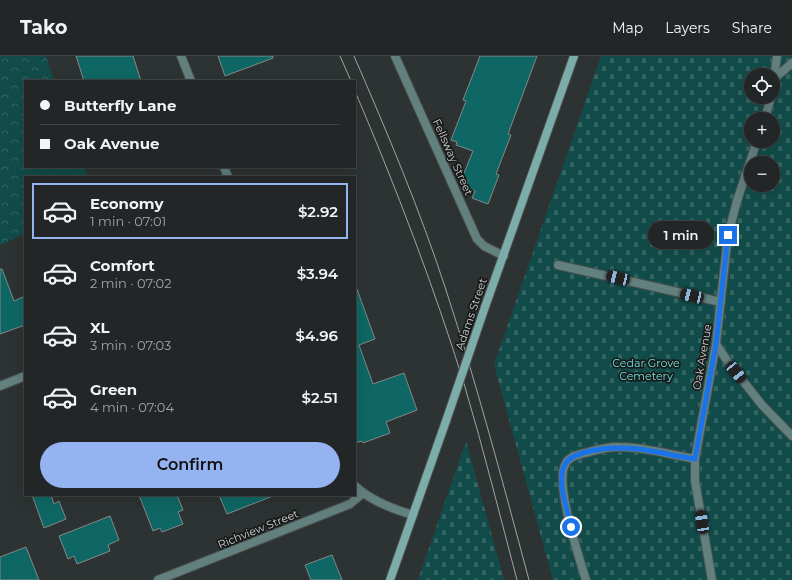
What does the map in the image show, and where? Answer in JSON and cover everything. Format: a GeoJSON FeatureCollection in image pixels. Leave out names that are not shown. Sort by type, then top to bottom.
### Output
{"type":"FeatureCollection","features":[{"type":"Feature","properties":{"kind":"main road","name":"Adams Street"},"geometry":{"type":"LineString","coordinates":[[390,580],[574,56]]}},
{"type":"Feature","properties":{"kind":"street"},"geometry":{"type":"LineString","coordinates":[[181,56],[191,80]]}},
{"type":"Feature","properties":{"kind":"street","name":"Fellsway Street"},"geometry":{"type":"LineString","coordinates":[[395,56],[477,239],[484,246],[504,256]]}},
{"type":"Feature","properties":{"kind":"street"},"geometry":{"type":"LineString","coordinates":[[776,68],[777,56]]}},
{"type":"Feature","properties":{"kind":"street"},"geometry":{"type":"LineString","coordinates":[[780,74],[792,63]]}},
{"type":"Feature","properties":{"kind":"street","name":"Oak Avenue"},"geometry":{"type":"LineString","coordinates":[[712,580],[695,481],[695,459],[716,344],[728,235],[737,201],[755,148]]}},
{"type":"Feature","properties":{"kind":"street"},"geometry":{"type":"LineString","coordinates":[[558,265],[721,302]]}},
{"type":"Feature","properties":{"kind":"street"},"geometry":{"type":"LineString","coordinates":[[716,344],[728,362],[770,414],[792,436]]}},
{"type":"Feature","properties":{"kind":"street"},"geometry":{"type":"LineString","coordinates":[[0,386],[24,376]]}},
{"type":"Feature","properties":{"kind":"street"},"geometry":{"type":"LineString","coordinates":[[586,580],[576,548],[563,486],[563,470],[565,463],[578,455],[600,449],[621,446],[695,459]]}},
{"type":"Feature","properties":{"kind":"street"},"geometry":{"type":"LineString","coordinates":[[356,487],[363,493],[382,504],[413,515]]}},
{"type":"Feature","properties":{"kind":"street","name":"Richview Street"},"geometry":{"type":"LineString","coordinates":[[158,580],[350,504],[363,493]]}},
{"type":"Feature","properties":{"kind":"green space"},"geometry":{"type":"Polygon","coordinates":[[[0,56],[46,56],[54,80],[24,80],[24,168],[84,168],[88,176],[24,176],[24,234],[0,245],[0,56]]]}},
{"type":"Feature","properties":{"kind":"green space","name":"Cedar Grove Cemetery"},"geometry":{"type":"Polygon","coordinates":[[[601,56],[792,56],[792,580],[553,580],[494,365],[601,56]]]}},
{"type":"Feature","properties":{"kind":"green space"},"geometry":{"type":"Polygon","coordinates":[[[466,441],[504,580],[418,580],[466,441]]]}},
{"type":"Feature","properties":{"kind":"building"},"geometry":{"type":"Polygon","coordinates":[[[76,56],[133,56],[141,80],[84,80],[76,56]]]}},
{"type":"Feature","properties":{"kind":"building"},"geometry":{"type":"Polygon","coordinates":[[[218,56],[273,56],[273,58],[225,76],[218,56]]]}},
{"type":"Feature","properties":{"kind":"building"},"geometry":{"type":"Polygon","coordinates":[[[480,56],[537,56],[508,134],[511,135],[496,174],[499,175],[488,204],[472,198],[475,191],[466,187],[468,180],[462,178],[473,151],[456,145],[457,142],[451,140],[466,101],[463,100],[480,56]]]}},
{"type":"Feature","properties":{"kind":"building"},"geometry":{"type":"Polygon","coordinates":[[[0,269],[2,269],[14,301],[24,296],[24,325],[0,334],[0,269]]]}},
{"type":"Feature","properties":{"kind":"building"},"geometry":{"type":"Polygon","coordinates":[[[356,290],[375,339],[359,345],[373,384],[404,373],[417,410],[386,422],[390,433],[363,443],[362,441],[356,443],[356,290]]]}},
{"type":"Feature","properties":{"kind":"building"},"geometry":{"type":"Polygon","coordinates":[[[32,496],[51,496],[54,504],[59,501],[66,519],[44,528],[32,496]]]}},
{"type":"Feature","properties":{"kind":"building"},"geometry":{"type":"Polygon","coordinates":[[[139,496],[177,496],[183,510],[178,512],[183,524],[162,532],[160,528],[153,531],[139,496]]]}},
{"type":"Feature","properties":{"kind":"building"},"geometry":{"type":"Polygon","coordinates":[[[219,496],[273,496],[227,514],[219,496]]]}},
{"type":"Feature","properties":{"kind":"building"},"geometry":{"type":"Polygon","coordinates":[[[110,516],[119,540],[108,545],[110,551],[77,564],[74,556],[68,559],[59,536],[110,516]]]}},
{"type":"Feature","properties":{"kind":"building"},"geometry":{"type":"Polygon","coordinates":[[[26,547],[39,580],[0,580],[0,557],[26,547]]]}},
{"type":"Feature","properties":{"kind":"building"},"geometry":{"type":"Polygon","coordinates":[[[332,555],[342,580],[311,580],[305,565],[332,555]]]}},
{"type":"Feature","properties":{"kind":"tram line"},"geometry":{"type":"LineString","coordinates":[[340,56],[351,80]]}},
{"type":"Feature","properties":{"kind":"tram line"},"geometry":{"type":"LineString","coordinates":[[354,56],[391,142],[436,260],[479,398],[529,580]]}},
{"type":"Feature","properties":{"kind":"tram line"},"geometry":{"type":"LineString","coordinates":[[356,93],[414,238],[453,349],[479,435],[517,580]]}},
{"type":"Feature","properties":{"kind":"route"},"geometry":{"type":"LineString","coordinates":[[571,527],[562,477],[565,463],[570,458],[600,449],[621,446],[695,459],[716,344],[721,310],[728,235]]}}]}
